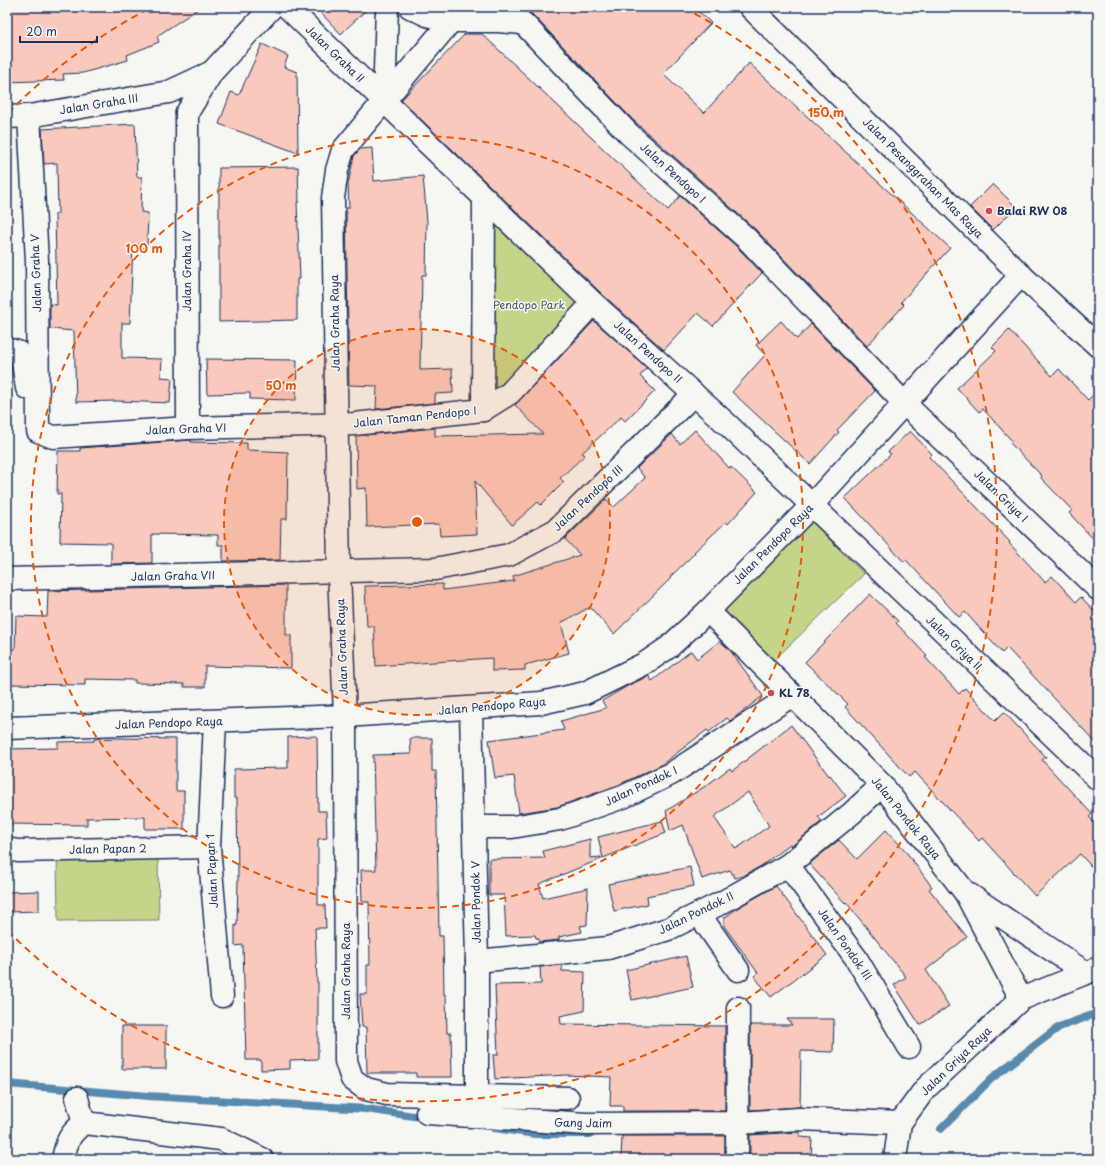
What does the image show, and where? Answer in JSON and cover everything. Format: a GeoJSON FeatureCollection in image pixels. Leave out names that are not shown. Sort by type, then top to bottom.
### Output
{"type":"FeatureCollection","features":[{"type":"Feature","properties":{"kind":"street","name":"Jalan Graha III"},"geometry":{"type":"LineString","coordinates":[[187,113],[212,72],[272,7]]}},
{"type":"Feature","properties":{"kind":"street","name":"Jalan Graha II"},"geometry":{"type":"LineString","coordinates":[[287,7],[384,101]]}},
{"type":"Feature","properties":{"kind":"street"},"geometry":{"type":"LineString","coordinates":[[384,101],[387,7]]}},
{"type":"Feature","properties":{"kind":"street","name":"Jalan Pendopo I"},"geometry":{"type":"LineString","coordinates":[[410,7],[427,15],[452,22],[498,21],[523,23],[629,134],[746,238],[905,404]]}},
{"type":"Feature","properties":{"kind":"street","name":"Jalan Pesanggrahan Mas Raya"},"geometry":{"type":"LineString","coordinates":[[750,7],[1021,275],[1098,346]]}},
{"type":"Feature","properties":{"kind":"street","name":"Jalan Graha Raya"},"geometry":{"type":"LineString","coordinates":[[452,22],[343,150],[337,170],[333,198],[339,572],[345,716],[346,1061],[352,1079],[366,1089],[387,1094],[568,1098]]}},
{"type":"Feature","properties":{"kind":"street","name":"Jalan Graha III"},"geometry":{"type":"LineString","coordinates":[[29,116],[169,92],[212,72]]}},
{"type":"Feature","properties":{"kind":"street"},"geometry":{"type":"LineString","coordinates":[[169,92],[187,113]]}},
{"type":"Feature","properties":{"kind":"street","name":"Jalan Pendopo II"},"geometry":{"type":"LineString","coordinates":[[384,101],[593,303],[694,394],[811,506]]}},
{"type":"Feature","properties":{"kind":"street","name":"Jalan Graha IV"},"geometry":{"type":"LineString","coordinates":[[187,113],[188,428]]}},
{"type":"Feature","properties":{"kind":"street"},"geometry":{"type":"LineString","coordinates":[[7,117],[29,116]]}},
{"type":"Feature","properties":{"kind":"street","name":"Jalan Graha V"},"geometry":{"type":"LineString","coordinates":[[29,116],[37,261],[38,427]]}},
{"type":"Feature","properties":{"kind":"street"},"geometry":{"type":"LineString","coordinates":[[483,410],[484,198]]}},
{"type":"Feature","properties":{"kind":"street","name":"Jalan Pendopo Raya"},"geometry":{"type":"LineString","coordinates":[[7,728],[215,722],[471,709],[541,703],[585,693],[644,664],[669,647],[708,611],[811,506],[1021,275]]}},
{"type":"Feature","properties":{"kind":"street","name":"Jalan Taman Pendopo I"},"geometry":{"type":"LineString","coordinates":[[336,425],[483,410],[510,393],[593,303]]}},
{"type":"Feature","properties":{"kind":"street"},"geometry":{"type":"LineString","coordinates":[[7,350],[18,352],[22,357],[31,420],[38,427]]}},
{"type":"Feature","properties":{"kind":"street","name":"Jalan Pendopo III"},"geometry":{"type":"LineString","coordinates":[[339,572],[435,569],[509,555],[556,530],[694,394]]}},
{"type":"Feature","properties":{"kind":"street","name":"Jalan Griya I"},"geometry":{"type":"LineString","coordinates":[[905,404],[1098,589]]}},
{"type":"Feature","properties":{"kind":"street","name":"Jalan Graha VI"},"geometry":{"type":"LineString","coordinates":[[38,427],[53,437],[188,428],[336,425]]}},
{"type":"Feature","properties":{"kind":"street","name":"Jalan Griya II"},"geometry":{"type":"LineString","coordinates":[[811,506],[1098,779]]}},
{"type":"Feature","properties":{"kind":"street","name":"Jalan Graha VII"},"geometry":{"type":"LineString","coordinates":[[7,579],[339,572]]}},
{"type":"Feature","properties":{"kind":"street","name":"Jalan Pondok Raya"},"geometry":{"type":"LineString","coordinates":[[708,611],[791,696],[882,785],[964,891],[1092,971]]}},
{"type":"Feature","properties":{"kind":"street","name":"Jalan Pondok I"},"geometry":{"type":"LineString","coordinates":[[474,827],[512,827],[560,819],[623,797],[671,774],[791,696]]}},
{"type":"Feature","properties":{"kind":"street","name":"Jalan Pondok V"},"geometry":{"type":"LineString","coordinates":[[471,709],[477,961],[477,1096]]}},
{"type":"Feature","properties":{"kind":"street","name":"Jalan Papan 1"},"geometry":{"type":"LineString","coordinates":[[215,722],[209,847],[222,996]]}},
{"type":"Feature","properties":{"kind":"street","name":"Jalan Pondok II"},"geometry":{"type":"LineString","coordinates":[[477,961],[608,948],[668,929],[699,914],[788,865],[852,813],[882,785]]}},
{"type":"Feature","properties":{"kind":"street","name":"Jalan Papan 2"},"geometry":{"type":"LineString","coordinates":[[7,849],[18,851],[209,847]]}},
{"type":"Feature","properties":{"kind":"street","name":"Jalan Pondok III"},"geometry":{"type":"LineString","coordinates":[[788,865],[856,958],[908,1047]]}},
{"type":"Feature","properties":{"kind":"street"},"geometry":{"type":"LineString","coordinates":[[964,891],[1021,999]]}},
{"type":"Feature","properties":{"kind":"street"},"geometry":{"type":"LineString","coordinates":[[699,914],[738,970]]}},
{"type":"Feature","properties":{"kind":"street","name":"Jalan Griya Raya"},"geometry":{"type":"LineString","coordinates":[[900,1123],[925,1089],[1021,999],[1092,971]]}},
{"type":"Feature","properties":{"kind":"street"},"geometry":{"type":"LineString","coordinates":[[737,1159],[739,1123],[738,1008]]}},
{"type":"Feature","properties":{"kind":"street"},"geometry":{"type":"LineString","coordinates":[[77,1098],[84,1123]]}},
{"type":"Feature","properties":{"kind":"street","name":"Gang Jaim"},"geometry":{"type":"LineString","coordinates":[[427,1113],[561,1123],[739,1123]]}},
{"type":"Feature","properties":{"kind":"street"},"geometry":{"type":"LineString","coordinates":[[739,1123],[799,1119],[900,1123],[895,1159]]}},
{"type":"Feature","properties":{"kind":"street"},"geometry":{"type":"LineString","coordinates":[[63,1159],[66,1143],[72,1131],[84,1123],[222,1139],[262,1159]]}},
{"type":"Feature","properties":{"kind":"green space","name":"Pendopo Park"},"geometry":{"type":"Polygon","coordinates":[[[489,214],[586,303],[489,400],[489,214]]]}},
{"type":"Feature","properties":{"kind":"green space"},"geometry":{"type":"Polygon","coordinates":[[[809,519],[864,574],[772,662],[722,607],[809,519]]]}},
{"type":"Feature","properties":{"kind":"green space"},"geometry":{"type":"Polygon","coordinates":[[[158,855],[159,920],[58,921],[57,857],[158,855]]]}},
{"type":"Feature","properties":{"kind":"building"},"geometry":{"type":"Polygon","coordinates":[[[7,7],[201,7],[157,36],[159,42],[127,55],[128,60],[83,73],[63,74],[64,80],[7,82],[7,7]]]}},
{"type":"Feature","properties":{"kind":"building"},"geometry":{"type":"Polygon","coordinates":[[[315,7],[369,7],[341,34],[315,7]]]}},
{"type":"Feature","properties":{"kind":"building"},"geometry":{"type":"Polygon","coordinates":[[[513,7],[694,7],[711,23],[663,74],[704,113],[749,63],[950,248],[901,302],[904,305],[867,346],[755,229],[632,119],[532,14],[525,11],[516,10],[513,7]]]}},
{"type":"Feature","properties":{"kind":"building"},"geometry":{"type":"Polygon","coordinates":[[[465,34],[482,34],[668,210],[680,196],[737,247],[762,273],[713,326],[698,313],[664,350],[602,294],[401,100],[465,34]]]}},
{"type":"Feature","properties":{"kind":"building"},"geometry":{"type":"Polygon","coordinates":[[[262,44],[288,56],[284,67],[297,72],[298,153],[219,124],[231,92],[239,95],[262,44]]]}},
{"type":"Feature","properties":{"kind":"building"},"geometry":{"type":"Polygon","coordinates":[[[135,124],[137,177],[142,177],[141,212],[148,213],[147,245],[133,244],[130,323],[122,323],[122,358],[162,359],[161,377],[172,378],[170,403],[118,401],[76,402],[74,331],[50,329],[50,304],[57,305],[55,214],[58,214],[57,163],[44,164],[42,129],[135,124]]]}},
{"type":"Feature","properties":{"kind":"building"},"geometry":{"type":"Polygon","coordinates":[[[372,148],[374,181],[423,176],[427,221],[426,275],[422,275],[420,370],[452,369],[453,393],[435,394],[435,403],[376,409],[377,386],[349,385],[346,208],[349,208],[348,184],[354,156],[360,149],[372,148]]]}},
{"type":"Feature","properties":{"kind":"building"},"geometry":{"type":"Polygon","coordinates":[[[298,167],[299,202],[297,202],[300,279],[297,279],[297,320],[219,322],[219,168],[298,167]]]}},
{"type":"Feature","properties":{"kind":"building","name":"Balai RW 08"},"geometry":{"type":"Polygon","coordinates":[[[993,184],[1016,207],[993,230],[970,207],[993,184]]]}},
{"type":"Feature","properties":{"kind":"building"},"geometry":{"type":"Polygon","coordinates":[[[594,321],[647,368],[640,376],[655,391],[625,421],[621,417],[582,453],[585,455],[560,478],[564,482],[541,505],[538,502],[512,525],[475,481],[477,534],[440,536],[439,524],[367,527],[366,488],[357,489],[356,436],[435,428],[435,436],[543,434],[515,405],[594,321]]]}},
{"type":"Feature","properties":{"kind":"building"},"geometry":{"type":"Polygon","coordinates":[[[781,321],[797,339],[811,324],[875,391],[837,430],[839,432],[810,464],[732,392],[765,355],[756,345],[781,321]]]}},
{"type":"Feature","properties":{"kind":"building"},"geometry":{"type":"Polygon","coordinates":[[[1009,330],[1052,376],[1059,369],[1088,400],[1098,390],[1098,544],[1069,513],[1072,510],[1010,443],[1012,441],[983,409],[979,412],[957,388],[996,351],[992,347],[1009,330]]]}},
{"type":"Feature","properties":{"kind":"building"},"geometry":{"type":"Polygon","coordinates":[[[206,359],[297,360],[296,400],[250,399],[250,393],[207,394],[206,359]]]}},
{"type":"Feature","properties":{"kind":"building"},"geometry":{"type":"Polygon","coordinates":[[[695,430],[730,469],[731,467],[757,492],[728,524],[726,522],[694,552],[695,553],[670,577],[671,578],[614,634],[590,607],[561,623],[569,653],[525,665],[525,670],[492,671],[492,658],[376,666],[374,626],[367,626],[365,586],[443,584],[443,590],[514,581],[513,576],[580,555],[565,539],[606,499],[614,507],[645,478],[637,468],[672,434],[680,444],[695,430]]]}},
{"type":"Feature","properties":{"kind":"building"},"geometry":{"type":"Polygon","coordinates":[[[910,431],[932,454],[929,457],[1010,542],[1009,543],[1045,582],[1052,576],[1076,602],[1081,597],[1098,615],[1098,745],[1007,648],[1002,653],[965,612],[959,617],[906,560],[904,562],[845,498],[891,454],[888,452],[910,431]]]}},
{"type":"Feature","properties":{"kind":"building"},"geometry":{"type":"Polygon","coordinates":[[[191,440],[191,442],[247,443],[247,450],[288,452],[287,519],[281,519],[280,560],[223,561],[223,545],[218,545],[218,535],[152,534],[152,563],[111,564],[111,543],[60,542],[61,494],[57,494],[58,451],[80,451],[80,448],[191,440]]]}},
{"type":"Feature","properties":{"kind":"building"},"geometry":{"type":"Polygon","coordinates":[[[286,585],[286,635],[291,635],[291,668],[205,666],[205,687],[184,687],[184,684],[135,683],[135,680],[85,679],[85,685],[7,684],[7,648],[15,649],[16,616],[47,617],[48,591],[286,585]]]}},
{"type":"Feature","properties":{"kind":"building"},"geometry":{"type":"Polygon","coordinates":[[[870,594],[898,621],[896,623],[927,656],[925,657],[959,694],[965,688],[995,721],[1004,712],[1046,757],[1042,760],[1092,814],[1089,817],[1098,826],[1098,874],[1080,854],[1035,896],[982,838],[979,841],[915,772],[909,777],[845,707],[848,704],[805,662],[870,594]]]}},
{"type":"Feature","properties":{"kind":"building"},"geometry":{"type":"Polygon","coordinates":[[[720,641],[730,650],[763,696],[730,721],[727,718],[709,732],[707,730],[661,765],[618,785],[557,807],[519,813],[514,776],[495,778],[489,740],[564,730],[561,721],[606,708],[602,701],[629,685],[649,676],[652,681],[691,651],[697,659],[720,641]]]}},
{"type":"Feature","properties":{"kind":"building"},"geometry":{"type":"Polygon","coordinates":[[[791,725],[846,796],[818,817],[822,821],[792,846],[790,844],[761,866],[743,876],[735,878],[730,870],[702,879],[683,825],[670,831],[666,811],[707,785],[730,768],[732,771],[791,725]],[[748,792],[714,817],[736,849],[769,826],[748,792]]]}},
{"type":"Feature","properties":{"kind":"building"},"geometry":{"type":"Polygon","coordinates":[[[317,736],[318,811],[326,811],[327,838],[318,839],[318,905],[325,905],[326,928],[315,928],[318,982],[318,1059],[290,1060],[290,1069],[261,1070],[261,1060],[246,1060],[243,945],[235,946],[238,877],[237,798],[234,798],[234,769],[288,768],[288,737],[317,736]]]}},
{"type":"Feature","properties":{"kind":"building"},"geometry":{"type":"Polygon","coordinates":[[[410,738],[432,738],[432,771],[436,771],[439,936],[443,936],[444,995],[446,995],[447,1033],[451,1033],[452,1077],[416,1077],[416,1073],[367,1073],[366,1027],[362,1027],[360,994],[367,994],[367,965],[370,965],[369,902],[362,902],[361,870],[376,870],[373,755],[411,754],[410,738]]]}},
{"type":"Feature","properties":{"kind":"building"},"geometry":{"type":"Polygon","coordinates":[[[94,739],[176,739],[176,791],[184,791],[184,829],[145,829],[145,817],[87,818],[87,825],[7,824],[7,749],[58,748],[58,742],[94,741],[94,739]]]}},
{"type":"Feature","properties":{"kind":"building"},"geometry":{"type":"Polygon","coordinates":[[[662,821],[666,833],[603,858],[598,837],[662,821]]]}},
{"type":"Feature","properties":{"kind":"building"},"geometry":{"type":"Polygon","coordinates":[[[886,830],[904,849],[932,887],[929,889],[967,937],[926,970],[949,1006],[920,1025],[894,985],[906,977],[846,902],[845,903],[809,864],[839,840],[857,859],[886,830]]]}},
{"type":"Feature","properties":{"kind":"building"},"geometry":{"type":"Polygon","coordinates":[[[590,839],[590,858],[601,857],[601,859],[539,884],[543,898],[588,888],[587,925],[580,926],[582,932],[559,937],[559,940],[539,942],[535,935],[506,936],[504,895],[489,895],[489,859],[545,858],[543,851],[590,839]]]}},
{"type":"Feature","properties":{"kind":"building"},"geometry":{"type":"Polygon","coordinates":[[[690,867],[694,886],[647,896],[648,904],[614,911],[608,884],[690,867]]]}},
{"type":"Feature","properties":{"kind":"building"},"geometry":{"type":"Polygon","coordinates":[[[776,886],[827,955],[771,997],[754,976],[758,973],[724,926],[724,918],[739,907],[776,886]]]}},
{"type":"Feature","properties":{"kind":"building"},"geometry":{"type":"Polygon","coordinates":[[[39,891],[39,911],[8,912],[8,892],[39,891]]]}},
{"type":"Feature","properties":{"kind":"building"},"geometry":{"type":"Polygon","coordinates":[[[686,956],[693,987],[632,1000],[626,970],[686,956]]]}},
{"type":"Feature","properties":{"kind":"building"},"geometry":{"type":"Polygon","coordinates":[[[562,965],[562,971],[585,972],[584,1011],[560,1016],[561,1024],[725,1026],[725,1111],[623,1111],[623,1106],[610,1106],[611,1077],[566,1075],[495,1079],[493,1055],[498,1055],[495,985],[541,984],[540,967],[562,965]]]}},
{"type":"Feature","properties":{"kind":"building"},"geometry":{"type":"Polygon","coordinates":[[[787,1019],[834,1019],[833,1052],[801,1051],[800,1107],[750,1110],[750,1025],[792,1025],[787,1019]]]}},
{"type":"Feature","properties":{"kind":"building"},"geometry":{"type":"Polygon","coordinates":[[[122,1026],[166,1026],[166,1069],[122,1069],[122,1026]]]}},
{"type":"Feature","properties":{"kind":"building"},"geometry":{"type":"Polygon","coordinates":[[[800,1132],[800,1137],[812,1138],[811,1159],[750,1159],[750,1135],[800,1132]]]}},
{"type":"Feature","properties":{"kind":"building"},"geometry":{"type":"Polygon","coordinates":[[[622,1136],[725,1136],[725,1159],[621,1159],[622,1136]]]}},
{"type":"Feature","properties":{"kind":"waterway"},"geometry":{"type":"LineString","coordinates":[[941,1129],[992,1078],[1059,1027],[1098,1013]]}},
{"type":"Feature","properties":{"kind":"waterway"},"geometry":{"type":"LineString","coordinates":[[7,1084],[148,1096],[366,1109],[427,1118]]}},
{"type":"Feature","properties":{"kind":"waterway"},"geometry":{"type":"LineString","coordinates":[[494,1128],[535,1134],[591,1134]]}},
{"type":"Feature","properties":{"kind":"place","name":"Balai RW 08"},"geometry":{"type":"Point","coordinates":[989,211]}},
{"type":"Feature","properties":{"kind":"place","name":"KL 78"},"geometry":{"type":"Point","coordinates":[771,693]}}]}
